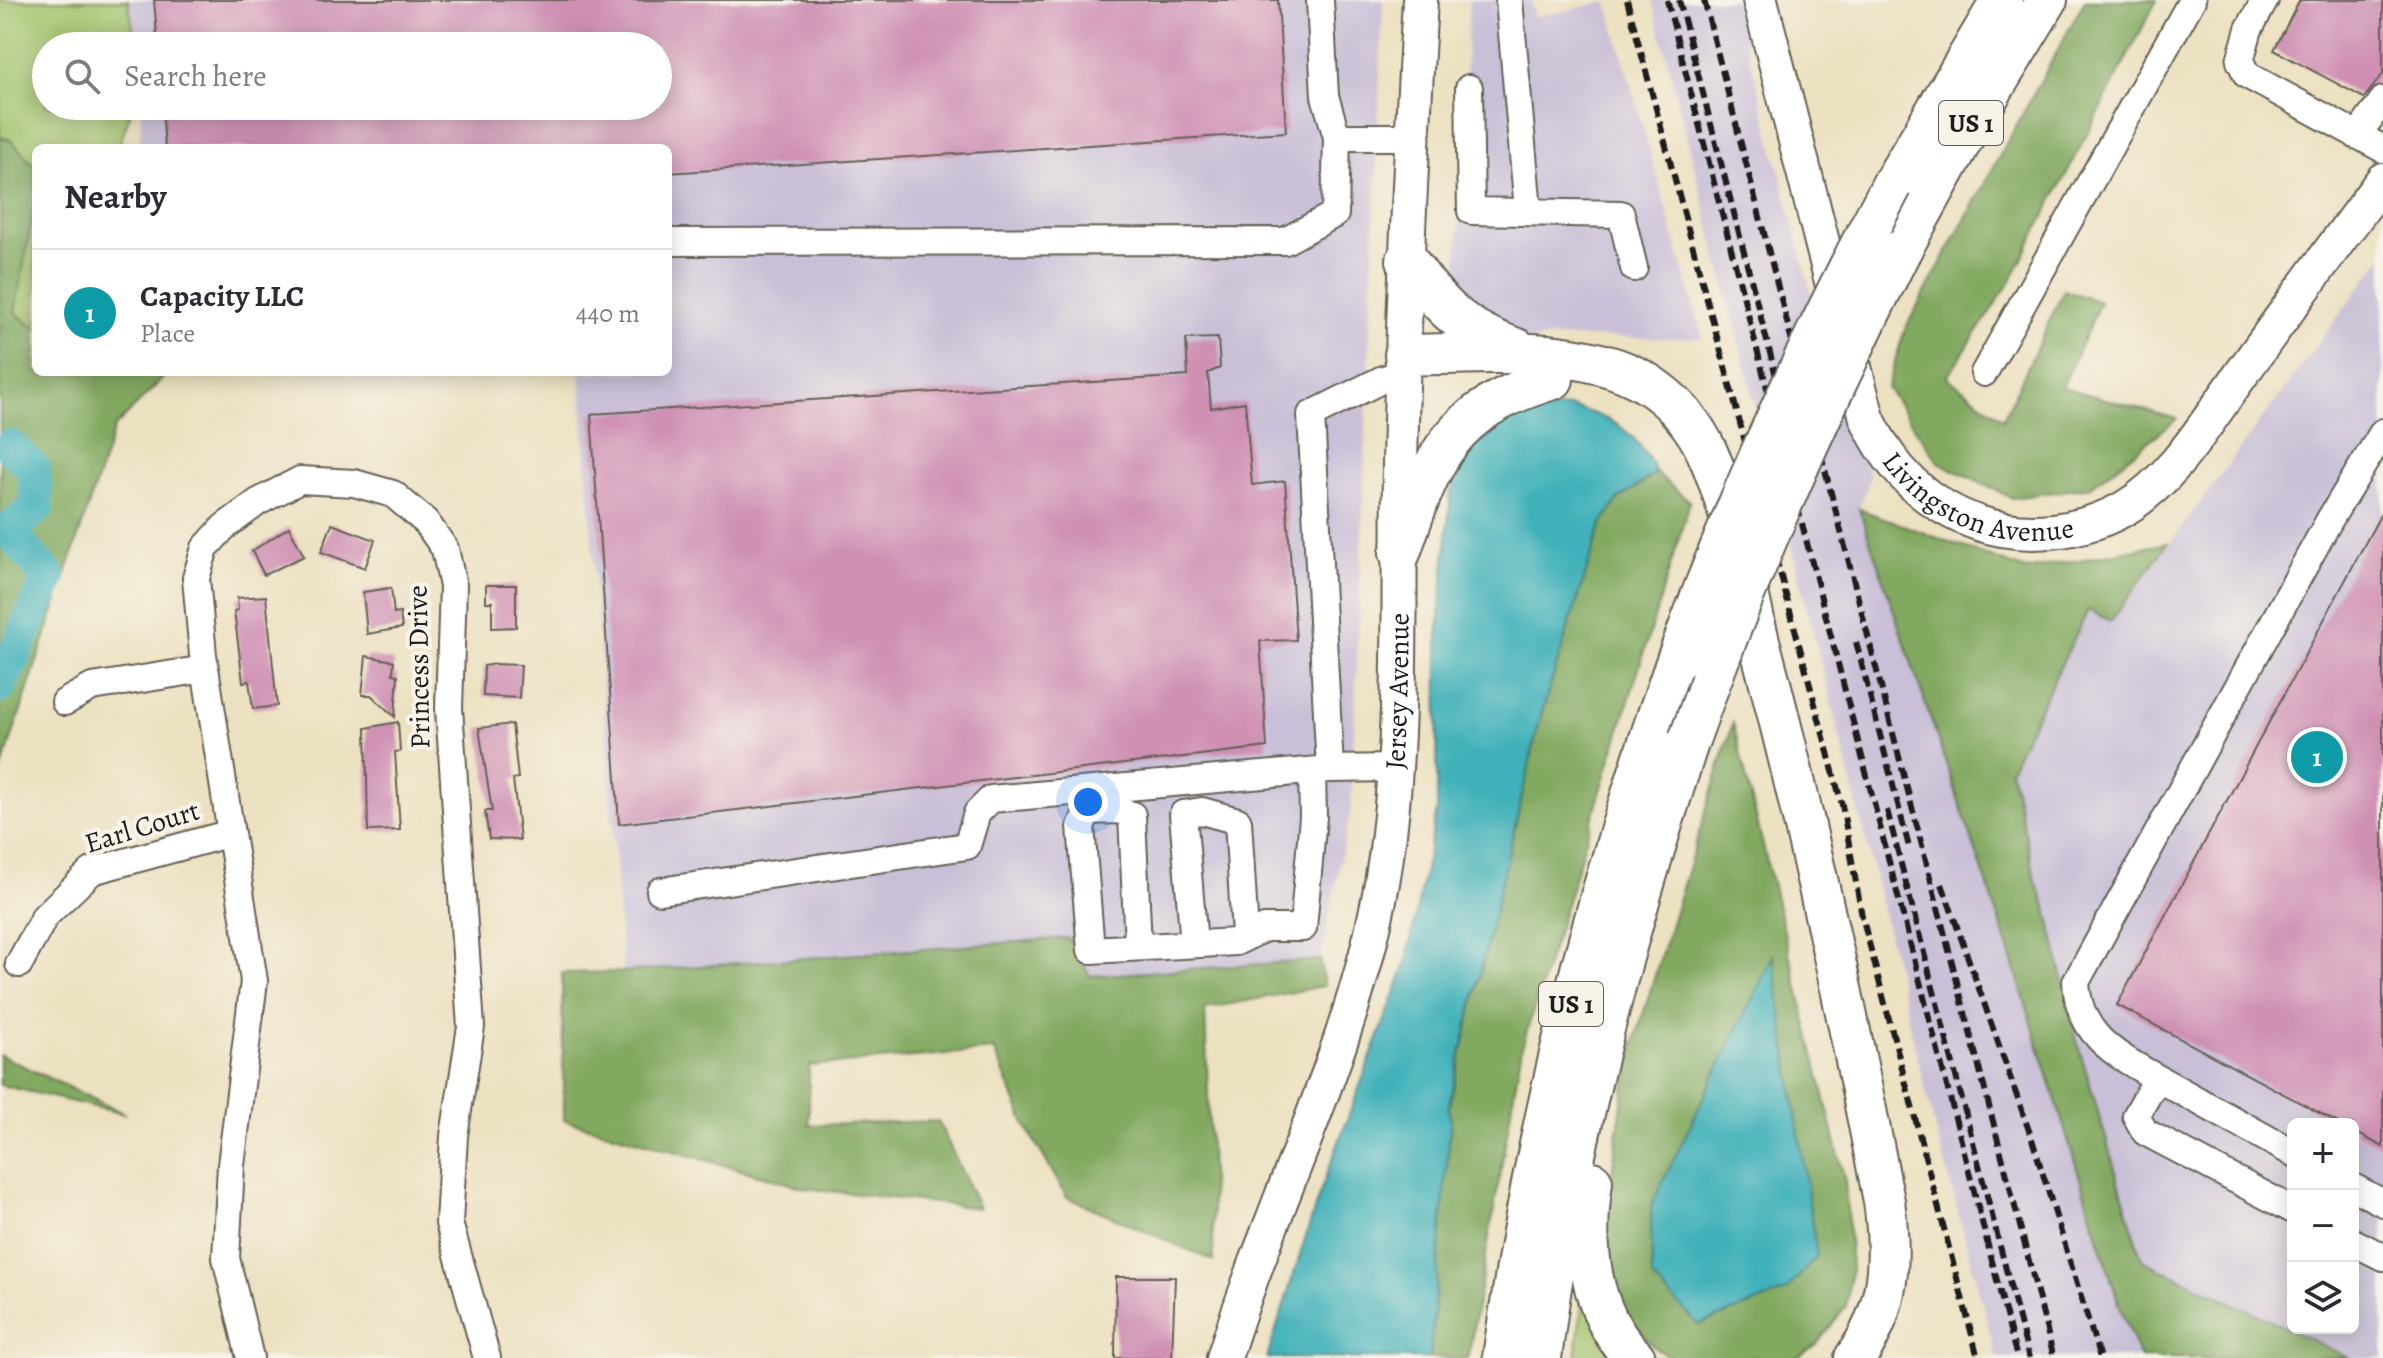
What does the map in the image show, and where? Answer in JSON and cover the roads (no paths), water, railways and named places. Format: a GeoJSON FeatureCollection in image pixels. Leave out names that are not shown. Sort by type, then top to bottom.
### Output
{"type":"FeatureCollection","features":[{"type":"Feature","properties":{"kind":"highway","name":"US 1"},"geometry":{"type":"LineString","coordinates":[[1503,1358],[1529,1193],[1559,1056],[1599,901],[1677,660],[1745,487],[1801,360],[1892,185],[2002,0]]}},
{"type":"Feature","properties":{"kind":"highway","name":"US 1"},"geometry":{"type":"LineString","coordinates":[[1541,1358],[1565,1211],[1609,1011],[1644,881],[1689,740],[1741,597],[1790,479],[1901,250],[1964,136],[2047,0]]}},
{"type":"Feature","properties":{"kind":"highway"},"geometry":{"type":"LineString","coordinates":[[1407,260],[1433,297],[1457,320],[1546,368],[1602,386],[1645,408],[1678,444],[1698,488],[1793,865],[1865,1219],[1865,1286],[1844,1337],[1826,1358]]}},
{"type":"Feature","properties":{"kind":"highway"},"geometry":{"type":"LineString","coordinates":[[1404,364],[1546,368],[1598,362],[1643,381],[1682,414],[1699,437],[1715,473],[1808,833],[1884,1201],[1889,1254],[1887,1286],[1878,1319],[1855,1358]]}},
{"type":"Feature","properties":{"kind":"highway"},"geometry":{"type":"LineString","coordinates":[[1400,553],[1426,480],[1456,431],[1480,410],[1546,368]]}},
{"type":"Feature","properties":{"kind":"highway"},"geometry":{"type":"LineString","coordinates":[[1609,1011],[1589,1246],[1594,1283],[1604,1313],[1620,1342],[1635,1358]]}},
{"type":"Feature","properties":{"kind":"highway"},"geometry":{"type":"LineString","coordinates":[[1480,1358],[1529,1193]]}},
{"type":"Feature","properties":{"kind":"main road","name":"Jersey Avenue"},"geometry":{"type":"LineString","coordinates":[[1224,1358],[1361,971],[1382,882],[1393,768],[1407,260],[1420,0]]}},
{"type":"Feature","properties":{"kind":"main road","name":"Livingston Avenue"},"geometry":{"type":"LineString","coordinates":[[1760,0],[1867,418],[1894,465],[1921,492],[1955,513],[1995,528],[2036,532],[2074,527],[2124,508],[2153,486],[2190,444],[2383,180]]}},
{"type":"Feature","properties":{"kind":"street"},"geometry":{"type":"LineString","coordinates":[[672,242],[1285,241],[1335,214],[1337,137],[1325,96],[1320,0]]}},
{"type":"Feature","properties":{"kind":"street"},"geometry":{"type":"LineString","coordinates":[[1509,0],[1528,210]]}},
{"type":"Feature","properties":{"kind":"street"},"geometry":{"type":"LineString","coordinates":[[1984,373],[2192,0]]}},
{"type":"Feature","properties":{"kind":"street"},"geometry":{"type":"LineString","coordinates":[[2265,0],[2249,29],[2240,61],[2247,75],[2383,149]]}},
{"type":"Feature","properties":{"kind":"street"},"geometry":{"type":"LineString","coordinates":[[1469,88],[1471,211],[1621,214],[1634,268]]}},
{"type":"Feature","properties":{"kind":"street"},"geometry":{"type":"LineString","coordinates":[[2357,136],[2383,100]]}},
{"type":"Feature","properties":{"kind":"street"},"geometry":{"type":"LineString","coordinates":[[1337,137],[1412,137]]}},
{"type":"Feature","properties":{"kind":"street"},"geometry":{"type":"LineString","coordinates":[[1138,947],[1132,815],[1118,810],[1088,811],[1081,826],[1091,950],[1236,942],[1265,928],[1303,928],[1313,817],[1321,770],[1311,415],[1383,379],[1404,364]]}},
{"type":"Feature","properties":{"kind":"street"},"geometry":{"type":"LineString","coordinates":[[2287,1150],[2104,1048],[2077,1000],[2076,982],[2330,519],[2383,432]]}},
{"type":"Feature","properties":{"kind":"street","name":"Princess Drive"},"geometry":{"type":"LineString","coordinates":[[250,1358],[226,1258],[231,1165],[254,981],[205,669],[196,578],[205,548],[224,527],[258,502],[300,480],[354,483],[393,494],[426,522],[445,549],[453,586],[449,708],[471,1027],[454,1136],[449,1223],[487,1358]]}},
{"type":"Feature","properties":{"kind":"street"},"geometry":{"type":"LineString","coordinates":[[65,702],[92,687],[205,669]]}},
{"type":"Feature","properties":{"kind":"street"},"geometry":{"type":"LineString","coordinates":[[660,891],[967,846],[977,813],[991,799],[1321,770],[1393,768]]}},
{"type":"Feature","properties":{"kind":"street"},"geometry":{"type":"LineString","coordinates":[[1194,944],[1183,814],[1202,811],[1238,821],[1245,935]]}},
{"type":"Feature","properties":{"kind":"street","name":"Earl Court"},"geometry":{"type":"LineString","coordinates":[[19,964],[45,916],[92,871],[231,833]]}},
{"type":"Feature","properties":{"kind":"street"},"geometry":{"type":"LineString","coordinates":[[2157,1078],[2136,1116],[2145,1132],[2287,1207]]}},
{"type":"Feature","properties":{"kind":"street"},"geometry":{"type":"LineString","coordinates":[[2359,1190],[2383,1203]]}},
{"type":"Feature","properties":{"kind":"water"},"geometry":{"type":"Polygon","coordinates":[[[1571,407],[1600,416],[1623,429],[1641,447],[1656,473],[1618,500],[1601,525],[1541,715],[1448,1109],[1451,1119],[1430,1358],[1267,1358],[1320,1192],[1406,964],[1437,809],[1438,638],[1451,491],[1471,449],[1507,419],[1531,410],[1571,407]]]}},
{"type":"Feature","properties":{"kind":"water"},"geometry":{"type":"Polygon","coordinates":[[[1773,956],[1817,1256],[1786,1291],[1699,1325],[1652,1278],[1651,1206],[1773,956]]]}},
{"type":"Feature","properties":{"kind":"waterway"},"geometry":{"type":"LineString","coordinates":[[0,687],[49,577],[8,530],[37,508],[34,469],[10,446]]}},
{"type":"Feature","properties":{"kind":"railway"},"geometry":{"type":"LineString","coordinates":[[1627,0],[1842,805],[1862,916],[1978,1358]]}},
{"type":"Feature","properties":{"kind":"railway"},"geometry":{"type":"LineString","coordinates":[[1667,0],[2017,1358]]}},
{"type":"Feature","properties":{"kind":"railway"},"geometry":{"type":"LineString","coordinates":[[1679,0],[1778,384]]}},
{"type":"Feature","properties":{"kind":"railway"},"geometry":{"type":"LineString","coordinates":[[1704,0],[2054,1358]]}},
{"type":"Feature","properties":{"kind":"railway"},"geometry":{"type":"LineString","coordinates":[[1856,642],[1909,847]]}},
{"type":"Feature","properties":{"kind":"railway"},"geometry":{"type":"LineString","coordinates":[[1887,810],[2029,1358]]}},
{"type":"Feature","properties":{"kind":"railway"},"geometry":{"type":"LineString","coordinates":[[1942,884],[2032,1139],[2100,1358]]}},
{"type":"Feature","properties":{"kind":"place","name":"Capacity LLC"},"geometry":{"type":"Point","coordinates":[2317,757]}}]}
